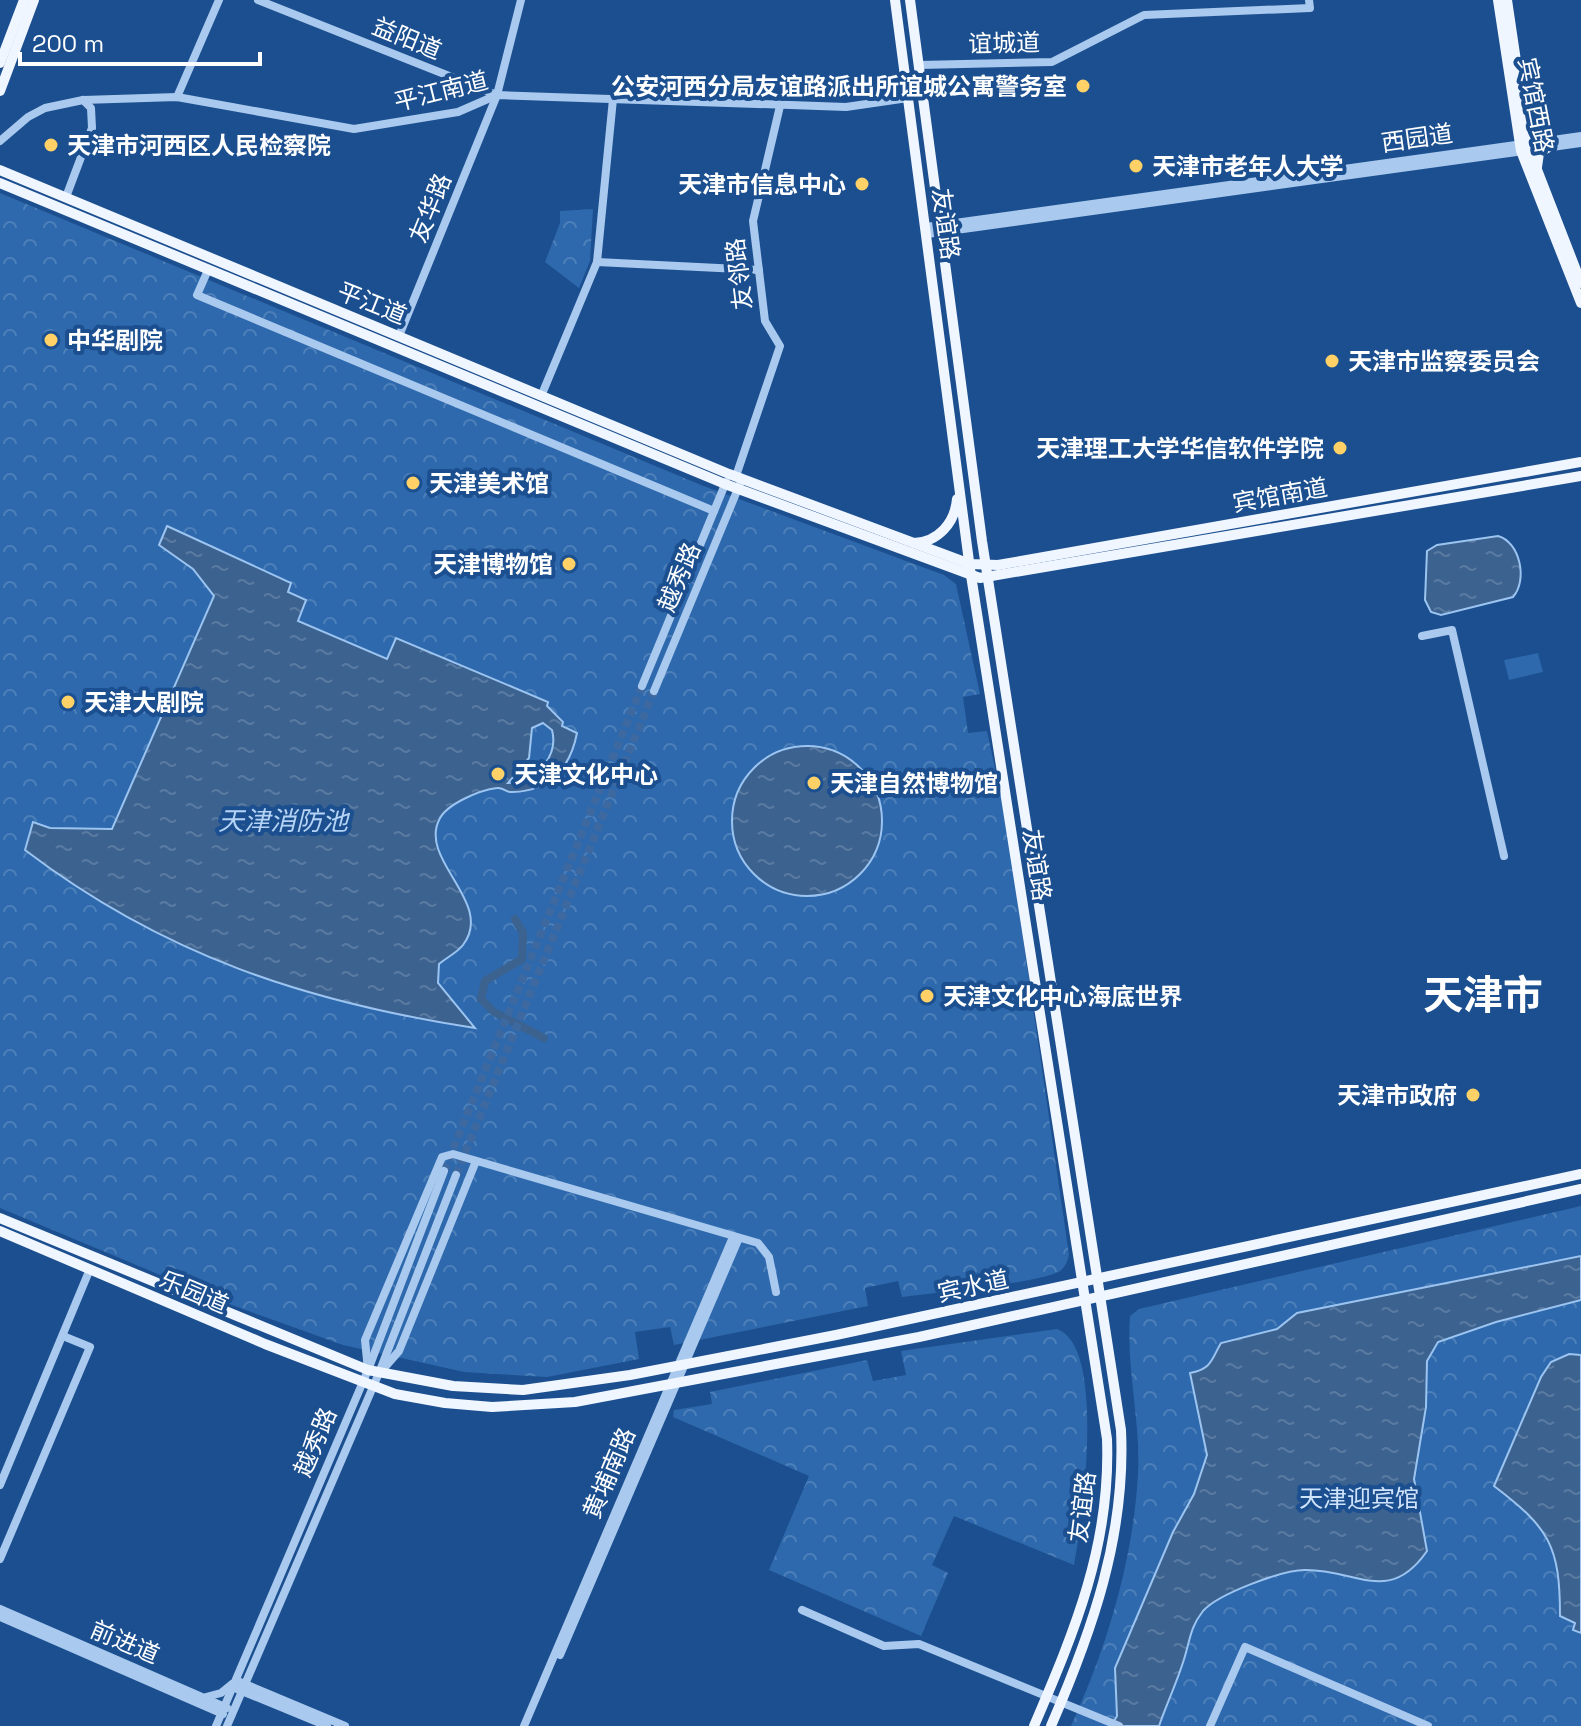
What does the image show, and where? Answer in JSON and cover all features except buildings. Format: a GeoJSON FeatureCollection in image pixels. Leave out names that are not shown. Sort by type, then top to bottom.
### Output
{"type":"FeatureCollection","features":[{"type":"Feature","properties":{"kind":"main road"},"geometry":{"type":"LineString","coordinates":[[0,63],[24,0]]}},
{"type":"Feature","properties":{"kind":"main road"},"geometry":{"type":"LineString","coordinates":[[0,91],[34,0]]}},
{"type":"Feature","properties":{"kind":"main road","name":"友谊路"},"geometry":{"type":"LineString","coordinates":[[895,0],[971,570],[1103,1404],[1107,1472],[1098,1551],[1086,1599],[1034,1726]]}},
{"type":"Feature","properties":{"kind":"main road","name":"友谊路"},"geometry":{"type":"LineString","coordinates":[[910,0],[987,566],[1121,1430],[1121,1480],[1102,1591],[1088,1640],[1051,1726]]}},
{"type":"Feature","properties":{"kind":"main road","name":"宾馆西路"},"geometry":{"type":"LineString","coordinates":[[1498,0],[1533,171],[1581,303]]}},
{"type":"Feature","properties":{"kind":"main road","name":"宾馆西路"},"geometry":{"type":"LineString","coordinates":[[1507,0],[1527,148]]}},
{"type":"Feature","properties":{"kind":"main road"},"geometry":{"type":"LineString","coordinates":[[1533,171],[1539,153],[1549,143]]}},
{"type":"Feature","properties":{"kind":"main road","name":"平江道"},"geometry":{"type":"LineString","coordinates":[[0,170],[542,394],[734,480]]}},
{"type":"Feature","properties":{"kind":"main road","name":"宾馆西路"},"geometry":{"type":"LineString","coordinates":[[1533,171],[1581,283]]}},
{"type":"Feature","properties":{"kind":"main road","name":"平江道"},"geometry":{"type":"LineString","coordinates":[[0,183],[208,270],[734,480]]}},
{"type":"Feature","properties":{"kind":"main road","name":"宾馆南道"},"geometry":{"type":"LineString","coordinates":[[971,570],[1581,462]]}},
{"type":"Feature","properties":{"kind":"main road"},"geometry":{"type":"LineString","coordinates":[[912,543],[932,539],[951,521],[957,502],[957,467]]}},
{"type":"Feature","properties":{"kind":"main road","name":"宾馆南道"},"geometry":{"type":"LineString","coordinates":[[971,570],[989,578],[1581,476]]}},
{"type":"Feature","properties":{"kind":"main road"},"geometry":{"type":"LineString","coordinates":[[734,480],[912,543],[971,570]]}},
{"type":"Feature","properties":{"kind":"main road"},"geometry":{"type":"LineString","coordinates":[[734,480],[971,570]]}},
{"type":"Feature","properties":{"kind":"main road","name":"宾水道"},"geometry":{"type":"LineString","coordinates":[[368,1370],[453,1386],[523,1390],[681,1365],[1099,1280],[1581,1174]]}},
{"type":"Feature","properties":{"kind":"main road","name":"宾水道"},"geometry":{"type":"LineString","coordinates":[[368,1385],[445,1403],[519,1407],[575,1402],[919,1337],[1581,1189]]}},
{"type":"Feature","properties":{"kind":"main road","name":"乐园道"},"geometry":{"type":"LineString","coordinates":[[0,1218],[368,1370]]}},
{"type":"Feature","properties":{"kind":"main road","name":"乐园道"},"geometry":{"type":"LineString","coordinates":[[0,1231],[368,1385]]}},
{"type":"Feature","properties":{"kind":"main road"},"geometry":{"type":"LineString","coordinates":[[90,1269],[94,1258]]}},
{"type":"Feature","properties":{"kind":"street"},"geometry":{"type":"LineString","coordinates":[[177,97],[219,0]]}},
{"type":"Feature","properties":{"kind":"street","name":"益阳道"},"geometry":{"type":"LineString","coordinates":[[258,0],[497,95]]}},
{"type":"Feature","properties":{"kind":"street","name":"友华路"},"geometry":{"type":"LineString","coordinates":[[399,336],[497,95],[521,0]]}},
{"type":"Feature","properties":{"kind":"street","name":"谊城道"},"geometry":{"type":"LineString","coordinates":[[919,65],[1052,62],[1144,15],[1310,8],[1309,0]]}},
{"type":"Feature","properties":{"kind":"street","name":"平江南道"},"geometry":{"type":"LineString","coordinates":[[0,141],[28,117],[45,108],[83,100],[177,97],[354,129],[458,112],[497,95],[846,107],[908,98]]}},
{"type":"Feature","properties":{"kind":"street"},"geometry":{"type":"LineString","coordinates":[[542,394],[597,262],[613,99]]}},
{"type":"Feature","properties":{"kind":"street"},"geometry":{"type":"LineString","coordinates":[[66,197],[92,128],[91,108],[83,100]]}},
{"type":"Feature","properties":{"kind":"street","name":"友邻路"},"geometry":{"type":"LineString","coordinates":[[734,480],[780,346],[765,321],[753,221],[780,106]]}},
{"type":"Feature","properties":{"kind":"street","name":"西园道"},"geometry":{"type":"LineString","coordinates":[[926,230],[1527,148],[1581,136]]}},
{"type":"Feature","properties":{"kind":"street","name":"西园道"},"geometry":{"type":"LineString","coordinates":[[1549,143],[1581,143]]}},
{"type":"Feature","properties":{"kind":"street"},"geometry":{"type":"LineString","coordinates":[[597,262],[759,270]]}},
{"type":"Feature","properties":{"kind":"street"},"geometry":{"type":"LineString","coordinates":[[208,270],[197,295],[714,511]]}},
{"type":"Feature","properties":{"kind":"street","name":"越秀路"},"geometry":{"type":"LineString","coordinates":[[642,686],[714,511],[734,480]]}},
{"type":"Feature","properties":{"kind":"street","name":"越秀路"},"geometry":{"type":"LineString","coordinates":[[654,691],[734,480]]}},
{"type":"Feature","properties":{"kind":"street"},"geometry":{"type":"LineString","coordinates":[[1422,636],[1452,630],[1504,856]]}},
{"type":"Feature","properties":{"kind":"street"},"geometry":{"type":"LineString","coordinates":[[368,1370],[365,1340],[442,1157],[453,1154],[758,1243],[767,1252],[774,1293]]}},
{"type":"Feature","properties":{"kind":"street"},"geometry":{"type":"LineString","coordinates":[[379,1373],[399,1351],[476,1162]]}},
{"type":"Feature","properties":{"kind":"street","name":"越秀路"},"geometry":{"type":"LineString","coordinates":[[368,1385],[368,1370],[444,1171]]}},
{"type":"Feature","properties":{"kind":"street","name":"越秀路"},"geometry":{"type":"LineString","coordinates":[[216,1726],[239,1687],[368,1385],[379,1373],[456,1175]]}},
{"type":"Feature","properties":{"kind":"street","name":"黄埔南路"},"geometry":{"type":"LineString","coordinates":[[527,1726],[736,1239]]}},
{"type":"Feature","properties":{"kind":"street"},"geometry":{"type":"LineString","coordinates":[[0,1485],[90,1269]]}},
{"type":"Feature","properties":{"kind":"street"},"geometry":{"type":"LineString","coordinates":[[0,1559],[90,1347],[63,1336]]}},
{"type":"Feature","properties":{"kind":"street","name":"前进道"},"geometry":{"type":"LineString","coordinates":[[0,1609],[226,1712]]}},
{"type":"Feature","properties":{"kind":"street"},"geometry":{"type":"LineString","coordinates":[[802,1610],[884,1646],[919,1644],[1119,1726]]}},
{"type":"Feature","properties":{"kind":"street","name":"前进道"},"geometry":{"type":"LineString","coordinates":[[0,1617],[196,1698]]}},
{"type":"Feature","properties":{"kind":"street"},"geometry":{"type":"LineString","coordinates":[[1210,1726],[1245,1647],[1428,1726]]}},
{"type":"Feature","properties":{"kind":"street"},"geometry":{"type":"LineString","coordinates":[[239,1687],[327,1726]]}},
{"type":"Feature","properties":{"kind":"street"},"geometry":{"type":"LineString","coordinates":[[196,1698],[216,1696],[239,1687],[345,1726]]}},
{"type":"Feature","properties":{"kind":"green space","name":"天津文化中心"},"geometry":{"type":"Polygon","coordinates":[[[0,193],[701,485],[944,575],[956,584],[980,694],[963,697],[968,733],[987,731],[1005,815],[1069,1255],[1060,1271],[1010,1283],[902,1297],[898,1281],[865,1288],[868,1306],[674,1345],[670,1327],[635,1332],[639,1359],[547,1377],[464,1372],[343,1345],[232,1305],[0,1208],[0,193]]]}},
{"type":"Feature","properties":{"kind":"green space"},"geometry":{"type":"Polygon","coordinates":[[[593,209],[590,261],[579,288],[545,262],[560,223],[560,211],[593,209]]]}},
{"type":"Feature","properties":{"kind":"green space"},"geometry":{"type":"Polygon","coordinates":[[[1538,653],[1543,672],[1509,680],[1504,660],[1538,653]]]}},
{"type":"Feature","properties":{"kind":"green space","name":"天津迎宾馆"},"geometry":{"type":"Polygon","coordinates":[[[1581,1206],[1581,1726],[1071,1726],[1107,1634],[1124,1571],[1135,1507],[1138,1454],[1130,1316],[1139,1309],[1581,1206]]]}},
{"type":"Feature","properties":{"kind":"green space"},"geometry":{"type":"Polygon","coordinates":[[[1057,1329],[1072,1342],[1082,1367],[1086,1400],[1085,1476],[1074,1565],[954,1516],[932,1565],[948,1573],[921,1636],[769,1570],[809,1476],[673,1417],[674,1410],[712,1404],[710,1392],[867,1360],[873,1381],[906,1375],[901,1351],[1057,1329]]]}},
{"type":"Feature","properties":{"kind":"water","name":"天津消防池"},"geometry":{"type":"Polygon","coordinates":[[[167,526],[291,583],[288,592],[306,600],[298,621],[387,659],[396,638],[548,702],[547,706],[563,722],[562,726],[577,733],[563,767],[547,782],[526,791],[510,792],[499,788],[482,792],[456,803],[439,820],[436,835],[439,851],[464,898],[470,914],[470,929],[461,948],[439,964],[438,983],[475,1028],[353,1004],[238,969],[183,946],[130,918],[77,887],[25,850],[33,822],[50,828],[112,829],[214,596],[193,569],[159,545],[167,526]],[[543,723],[532,728],[529,758],[508,783],[527,779],[543,767],[552,750],[552,730],[543,723]]]}},
{"type":"Feature","properties":{"kind":"water"},"geometry":{"type":"Polygon","coordinates":[[[1498,536],[1512,546],[1519,562],[1520,581],[1513,597],[1441,615],[1431,612],[1425,600],[1427,551],[1437,545],[1498,536]]]}},
{"type":"Feature","properties":{"kind":"water"},"geometry":{"type":"Polygon","coordinates":[[[807,746],[836,751],[860,768],[877,792],[882,821],[877,850],[860,874],[836,891],[807,896],[778,891],[754,874],[737,850],[732,821],[737,792],[754,768],[778,751],[807,746]]]}},
{"type":"Feature","properties":{"kind":"water"},"geometry":{"type":"Polygon","coordinates":[[[1581,1256],[1581,1300],[1496,1322],[1438,1342],[1427,1361],[1426,1407],[1414,1479],[1427,1551],[1413,1568],[1385,1581],[1323,1571],[1295,1571],[1251,1584],[1222,1597],[1203,1611],[1196,1622],[1159,1726],[1111,1726],[1117,1716],[1115,1668],[1173,1532],[1194,1494],[1207,1455],[1190,1373],[1207,1366],[1221,1343],[1277,1329],[1297,1313],[1581,1256]]]}},
{"type":"Feature","properties":{"kind":"water"},"geometry":{"type":"Polygon","coordinates":[[[1569,1354],[1581,1355],[1581,1633],[1573,1630],[1575,1623],[1560,1616],[1557,1572],[1548,1540],[1528,1514],[1494,1486],[1541,1377],[1551,1362],[1569,1354]]]}},
{"type":"Feature","properties":{"kind":"waterway"},"geometry":{"type":"LineString","coordinates":[[515,919],[523,933],[522,959],[485,981],[481,999],[494,1012],[544,1038]]}},
{"type":"Feature","properties":{"kind":"tunnel"},"geometry":{"type":"LineString","coordinates":[[444,1171],[642,686]]}},
{"type":"Feature","properties":{"kind":"tunnel"},"geometry":{"type":"LineString","coordinates":[[456,1175],[654,691]]}},
{"type":"Feature","properties":{"kind":"place","name":"公安河西分局友谊路派出所谊城公寓警务室"},"geometry":{"type":"Point","coordinates":[1083,86]}},
{"type":"Feature","properties":{"kind":"place","name":"天津市河西区人民检察院"},"geometry":{"type":"Point","coordinates":[51,145]}},
{"type":"Feature","properties":{"kind":"place","name":"天津市老年人大学"},"geometry":{"type":"Point","coordinates":[1136,166]}},
{"type":"Feature","properties":{"kind":"place","name":"天津市信息中心"},"geometry":{"type":"Point","coordinates":[862,184]}},
{"type":"Feature","properties":{"kind":"place","name":"中华剧院"},"geometry":{"type":"Point","coordinates":[51,340]}},
{"type":"Feature","properties":{"kind":"place","name":"天津市监察委员会"},"geometry":{"type":"Point","coordinates":[1332,361]}},
{"type":"Feature","properties":{"kind":"place","name":"天津理工大学华信软件学院"},"geometry":{"type":"Point","coordinates":[1340,448]}},
{"type":"Feature","properties":{"kind":"place","name":"天津美术馆"},"geometry":{"type":"Point","coordinates":[413,483]}},
{"type":"Feature","properties":{"kind":"place","name":"天津博物馆"},"geometry":{"type":"Point","coordinates":[569,564]}},
{"type":"Feature","properties":{"kind":"place","name":"天津大剧院"},"geometry":{"type":"Point","coordinates":[68,702]}},
{"type":"Feature","properties":{"kind":"place","name":"天津文化中心"},"geometry":{"type":"Point","coordinates":[498,774]}},
{"type":"Feature","properties":{"kind":"place","name":"天津自然博物馆"},"geometry":{"type":"Point","coordinates":[814,783]}},
{"type":"Feature","properties":{"kind":"place","name":"天津文化中心海底世界"},"geometry":{"type":"Point","coordinates":[927,996]}},
{"type":"Feature","properties":{"kind":"place","name":"天津市政府"},"geometry":{"type":"Point","coordinates":[1473,1095]}},
{"type":"Feature","properties":{"kind":"district","name":"天津市"},"geometry":{"type":"Point","coordinates":[1483,995]}}]}
